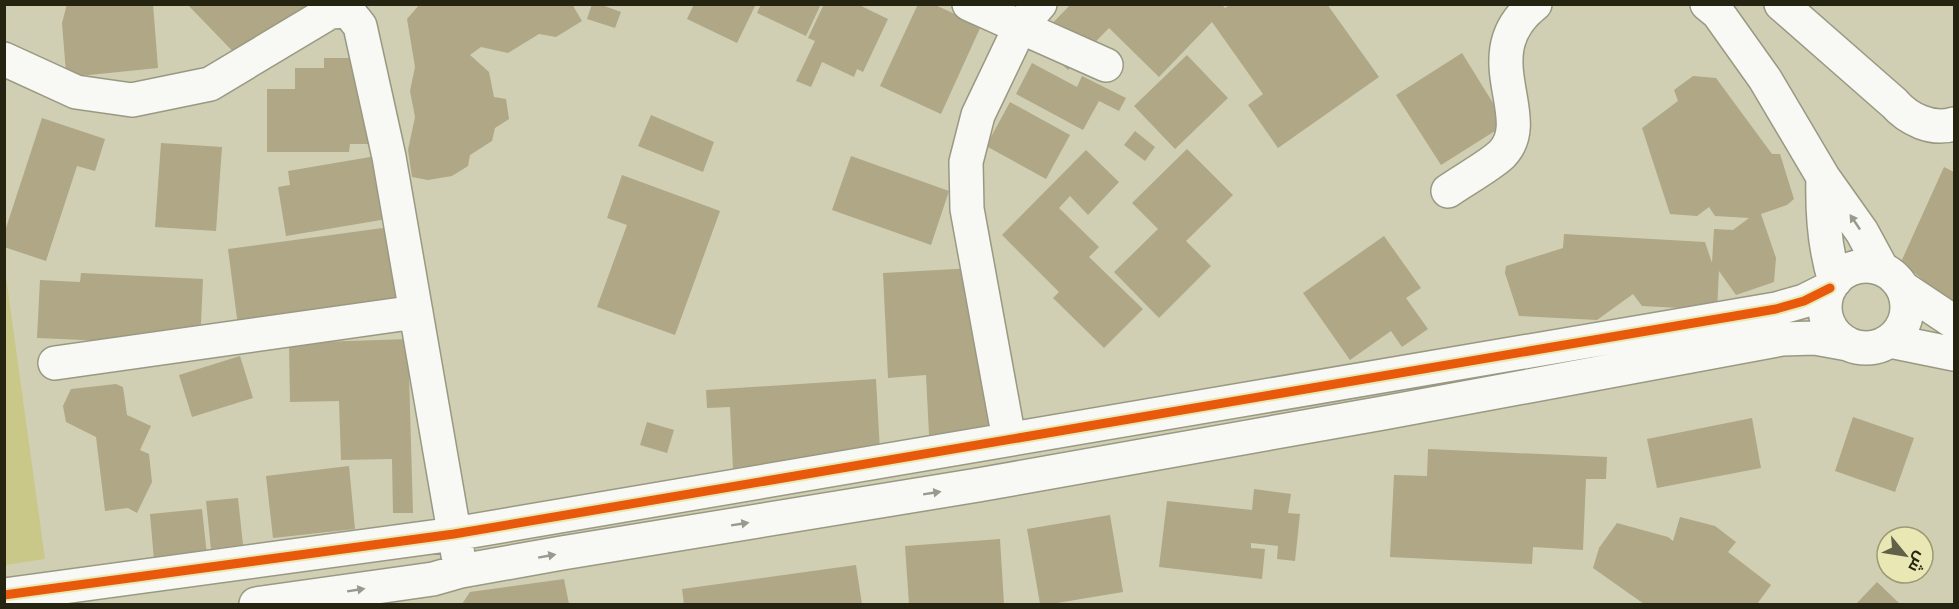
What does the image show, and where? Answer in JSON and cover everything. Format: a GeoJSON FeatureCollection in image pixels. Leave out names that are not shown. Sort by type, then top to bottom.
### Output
{"type":"FeatureCollection","features":[{"type":"Feature","properties":{"kind":"street"},"geometry":{"type":"LineString","coordinates":[[969,4],[1030,16],[1106,65]]}},
{"type":"Feature","properties":{"kind":"street"},"geometry":{"type":"LineString","coordinates":[[1448,191],[1502,153],[1510,139],[1514,123],[1505,68],[1509,38],[1522,15],[1536,4]]}},
{"type":"Feature","properties":{"kind":"street"},"geometry":{"type":"LineString","coordinates":[[256,604],[440,585],[1782,339],[1815,338],[1862,348],[1877,347],[1890,341],[1900,330],[1906,316],[1907,302],[1823,177],[1765,79],[1719,13],[1707,4]]}},
{"type":"Feature","properties":{"kind":"street"},"geometry":{"type":"LineString","coordinates":[[1781,4],[1886,96],[1905,116],[1927,124],[1949,126],[1954,124]]}},
{"type":"Feature","properties":{"kind":"street"},"geometry":{"type":"LineString","coordinates":[[4,59],[76,92],[132,100],[210,84],[330,12],[355,8],[389,157],[454,534],[440,585]]}},
{"type":"Feature","properties":{"kind":"street"},"geometry":{"type":"LineString","coordinates":[[1009,439],[967,209],[966,162],[978,115],[1030,16]]}},
{"type":"Feature","properties":{"kind":"street"},"geometry":{"type":"LineString","coordinates":[[1823,177],[1822,200],[1832,285],[1826,301],[1826,314],[1837,336],[1848,344]]}},
{"type":"Feature","properties":{"kind":"street"},"geometry":{"type":"LineString","coordinates":[[4,595],[454,534],[1776,309],[1804,301],[1832,285],[1844,272],[1857,267],[1870,266],[1893,278],[1954,322]]}},
{"type":"Feature","properties":{"kind":"street"},"geometry":{"type":"LineString","coordinates":[[55,363],[416,312]]}},
{"type":"Feature","properties":{"kind":"street"},"geometry":{"type":"LineString","coordinates":[[1890,341],[1954,354]]}},
{"type":"Feature","properties":{"kind":"shaded area"},"geometry":{"type":"Polygon","coordinates":[[[4,262],[45,559],[5,565],[4,565],[4,262]]]}},
{"type":"Feature","properties":{"kind":"building"},"geometry":{"type":"Polygon","coordinates":[[[67,4],[153,4],[158,68],[79,76],[66,73],[62,23],[67,4]]]}},
{"type":"Feature","properties":{"kind":"building"},"geometry":{"type":"Polygon","coordinates":[[[187,4],[311,4],[243,62],[187,4]]]}},
{"type":"Feature","properties":{"kind":"building"},"geometry":{"type":"Polygon","coordinates":[[[420,4],[572,4],[582,21],[556,37],[539,34],[508,53],[481,47],[470,55],[489,72],[494,97],[506,99],[509,119],[495,128],[492,141],[470,155],[468,166],[452,176],[428,180],[412,177],[408,150],[415,117],[410,91],[415,67],[407,19],[420,4]]]}},
{"type":"Feature","properties":{"kind":"building"},"geometry":{"type":"Polygon","coordinates":[[[592,4],[599,4],[621,12],[615,28],[587,19],[592,4]]]}},
{"type":"Feature","properties":{"kind":"building"},"geometry":{"type":"Polygon","coordinates":[[[694,4],[756,4],[737,43],[687,19],[694,4]]]}},
{"type":"Feature","properties":{"kind":"building"},"geometry":{"type":"Polygon","coordinates":[[[761,4],[821,4],[806,36],[757,13],[761,4]]]}},
{"type":"Feature","properties":{"kind":"building"},"geometry":{"type":"Polygon","coordinates":[[[824,4],[857,4],[888,19],[863,72],[857,69],[854,77],[822,62],[811,87],[796,81],[815,41],[808,38],[824,4]]]}},
{"type":"Feature","properties":{"kind":"building"},"geometry":{"type":"Polygon","coordinates":[[[918,4],[933,4],[981,26],[941,114],[880,86],[918,4]]]}},
{"type":"Feature","properties":{"kind":"building"},"geometry":{"type":"Polygon","coordinates":[[[1071,4],[1221,4],[1225,8],[1231,4],[1327,4],[1379,77],[1278,148],[1248,105],[1263,94],[1212,22],[1159,77],[1109,28],[1068,70],[1051,54],[1046,30],[1071,4]]]}},
{"type":"Feature","properties":{"kind":"building"},"geometry":{"type":"Polygon","coordinates":[[[1462,53],[1506,124],[1441,165],[1396,95],[1462,53]]]}},
{"type":"Feature","properties":{"kind":"building"},"geometry":{"type":"Polygon","coordinates":[[[1187,55],[1228,98],[1175,149],[1134,106],[1187,55]]]}},
{"type":"Feature","properties":{"kind":"building"},"geometry":{"type":"Polygon","coordinates":[[[324,58],[379,58],[378,144],[350,144],[349,152],[267,152],[267,89],[295,89],[295,68],[324,68],[324,58]]]}},
{"type":"Feature","properties":{"kind":"building"},"geometry":{"type":"Polygon","coordinates":[[[1032,63],[1077,87],[1082,76],[1126,98],[1119,111],[1099,101],[1083,130],[1016,94],[1032,63]]]}},
{"type":"Feature","properties":{"kind":"building"},"geometry":{"type":"Polygon","coordinates":[[[1693,76],[1716,78],[1772,154],[1780,154],[1794,199],[1787,205],[1761,214],[1776,258],[1774,282],[1736,295],[1719,271],[1717,310],[1642,306],[1633,294],[1597,320],[1519,316],[1505,273],[1506,266],[1563,248],[1564,234],[1705,242],[1712,263],[1714,229],[1733,230],[1749,218],[1715,216],[1709,207],[1697,216],[1670,214],[1642,128],[1678,101],[1674,90],[1693,76]]]}},
{"type":"Feature","properties":{"kind":"building"},"geometry":{"type":"Polygon","coordinates":[[[1010,102],[1070,135],[1046,179],[986,146],[1010,102]]]}},
{"type":"Feature","properties":{"kind":"building"},"geometry":{"type":"Polygon","coordinates":[[[651,115],[714,142],[703,172],[638,146],[651,115]]]}},
{"type":"Feature","properties":{"kind":"building"},"geometry":{"type":"Polygon","coordinates":[[[42,118],[105,139],[95,171],[77,166],[46,261],[4,247],[4,234],[42,118]]]}},
{"type":"Feature","properties":{"kind":"building"},"geometry":{"type":"Polygon","coordinates":[[[1135,131],[1155,147],[1145,161],[1124,145],[1135,131]]]}},
{"type":"Feature","properties":{"kind":"building"},"geometry":{"type":"Polygon","coordinates":[[[161,143],[222,147],[216,231],[155,227],[161,143]]]}},
{"type":"Feature","properties":{"kind":"building"},"geometry":{"type":"Polygon","coordinates":[[[1187,149],[1233,195],[1186,241],[1211,266],[1159,318],[1114,272],[1158,229],[1132,203],[1187,149]]]}},
{"type":"Feature","properties":{"kind":"building"},"geometry":{"type":"Polygon","coordinates":[[[1086,150],[1119,182],[1088,215],[1070,196],[1059,208],[1099,247],[1089,257],[1143,309],[1104,348],[1053,298],[1059,292],[1002,235],[1086,150]]]}},
{"type":"Feature","properties":{"kind":"building"},"geometry":{"type":"Polygon","coordinates":[[[376,156],[387,219],[286,236],[278,187],[290,185],[288,171],[376,156]]]}},
{"type":"Feature","properties":{"kind":"building"},"geometry":{"type":"Polygon","coordinates":[[[851,156],[949,191],[931,245],[832,210],[851,156]]]}},
{"type":"Feature","properties":{"kind":"building"},"geometry":{"type":"Polygon","coordinates":[[[1944,167],[1954,172],[1954,305],[1901,262],[1944,167]]]}},
{"type":"Feature","properties":{"kind":"building"},"geometry":{"type":"Polygon","coordinates":[[[622,175],[720,211],[675,335],[597,307],[627,225],[607,218],[622,175]]]}},
{"type":"Feature","properties":{"kind":"building"},"geometry":{"type":"Polygon","coordinates":[[[390,227],[401,310],[238,326],[228,249],[390,227]]]}},
{"type":"Feature","properties":{"kind":"building"},"geometry":{"type":"Polygon","coordinates":[[[1384,236],[1421,288],[1406,298],[1428,329],[1402,347],[1391,331],[1350,360],[1303,293],[1384,236]]]}},
{"type":"Feature","properties":{"kind":"building"},"geometry":{"type":"Polygon","coordinates":[[[992,267],[1001,431],[929,435],[926,375],[888,378],[883,273],[992,267]]]}},
{"type":"Feature","properties":{"kind":"building"},"geometry":{"type":"Polygon","coordinates":[[[81,273],[203,279],[200,345],[37,338],[40,280],[80,282],[81,273]]]}},
{"type":"Feature","properties":{"kind":"building"},"geometry":{"type":"Polygon","coordinates":[[[408,339],[413,513],[393,513],[392,459],[341,460],[339,401],[290,402],[289,343],[408,339]]]}},
{"type":"Feature","properties":{"kind":"building"},"geometry":{"type":"Polygon","coordinates":[[[240,356],[253,398],[192,417],[179,375],[240,356]]]}},
{"type":"Feature","properties":{"kind":"building"},"geometry":{"type":"Polygon","coordinates":[[[876,379],[880,451],[830,463],[733,469],[730,407],[707,408],[706,390],[876,379]]]}},
{"type":"Feature","properties":{"kind":"building"},"geometry":{"type":"Polygon","coordinates":[[[116,384],[123,387],[127,415],[151,426],[140,450],[149,454],[152,482],[137,513],[128,508],[105,511],[96,437],[66,422],[63,406],[71,389],[116,384]]]}},
{"type":"Feature","properties":{"kind":"building"},"geometry":{"type":"Polygon","coordinates":[[[1853,417],[1914,438],[1895,492],[1835,471],[1853,417]]]}},
{"type":"Feature","properties":{"kind":"building"},"geometry":{"type":"Polygon","coordinates":[[[1752,418],[1761,468],[1657,488],[1647,439],[1752,418]]]}},
{"type":"Feature","properties":{"kind":"building"},"geometry":{"type":"Polygon","coordinates":[[[647,422],[674,430],[667,453],[640,445],[647,422]]]}},
{"type":"Feature","properties":{"kind":"building"},"geometry":{"type":"Polygon","coordinates":[[[1428,449],[1607,457],[1606,479],[1586,479],[1583,550],[1533,547],[1532,564],[1390,557],[1394,475],[1427,476],[1428,449]]]}},
{"type":"Feature","properties":{"kind":"building"},"geometry":{"type":"Polygon","coordinates":[[[349,466],[355,529],[273,538],[266,476],[349,466]]]}},
{"type":"Feature","properties":{"kind":"building"},"geometry":{"type":"Polygon","coordinates":[[[1254,489],[1291,494],[1288,513],[1300,514],[1295,561],[1277,559],[1278,546],[1251,543],[1251,548],[1265,549],[1262,579],[1159,567],[1167,501],[1252,510],[1254,489]]]}},
{"type":"Feature","properties":{"kind":"building"},"geometry":{"type":"Polygon","coordinates":[[[238,498],[243,545],[211,549],[206,501],[238,498]]]}},
{"type":"Feature","properties":{"kind":"building"},"geometry":{"type":"Polygon","coordinates":[[[202,509],[207,555],[154,560],[150,514],[202,509]]]}},
{"type":"Feature","properties":{"kind":"building"},"geometry":{"type":"Polygon","coordinates":[[[1110,515],[1123,592],[1040,604],[1027,529],[1110,515]]]}},
{"type":"Feature","properties":{"kind":"building"},"geometry":{"type":"Polygon","coordinates":[[[1680,517],[1715,526],[1736,542],[1728,552],[1771,585],[1757,604],[1644,604],[1593,568],[1599,548],[1617,523],[1668,537],[1673,541],[1680,517]]]}},
{"type":"Feature","properties":{"kind":"building"},"geometry":{"type":"Polygon","coordinates":[[[1000,539],[1004,604],[909,604],[905,546],[1000,539]]]}},
{"type":"Feature","properties":{"kind":"building"},"geometry":{"type":"Polygon","coordinates":[[[856,565],[862,604],[684,604],[682,589],[856,565]]]}},
{"type":"Feature","properties":{"kind":"building"},"geometry":{"type":"Polygon","coordinates":[[[564,579],[569,604],[462,604],[470,592],[564,579]]]}},
{"type":"Feature","properties":{"kind":"building"},"geometry":{"type":"Polygon","coordinates":[[[1875,584],[1880,585],[1900,604],[1856,604],[1875,584]]]}},
{"type":"Feature","properties":{"kind":"cycle path"},"geometry":{"type":"LineString","coordinates":[[4,595],[454,534],[1776,309],[1804,301],[1830,288]]}}]}
